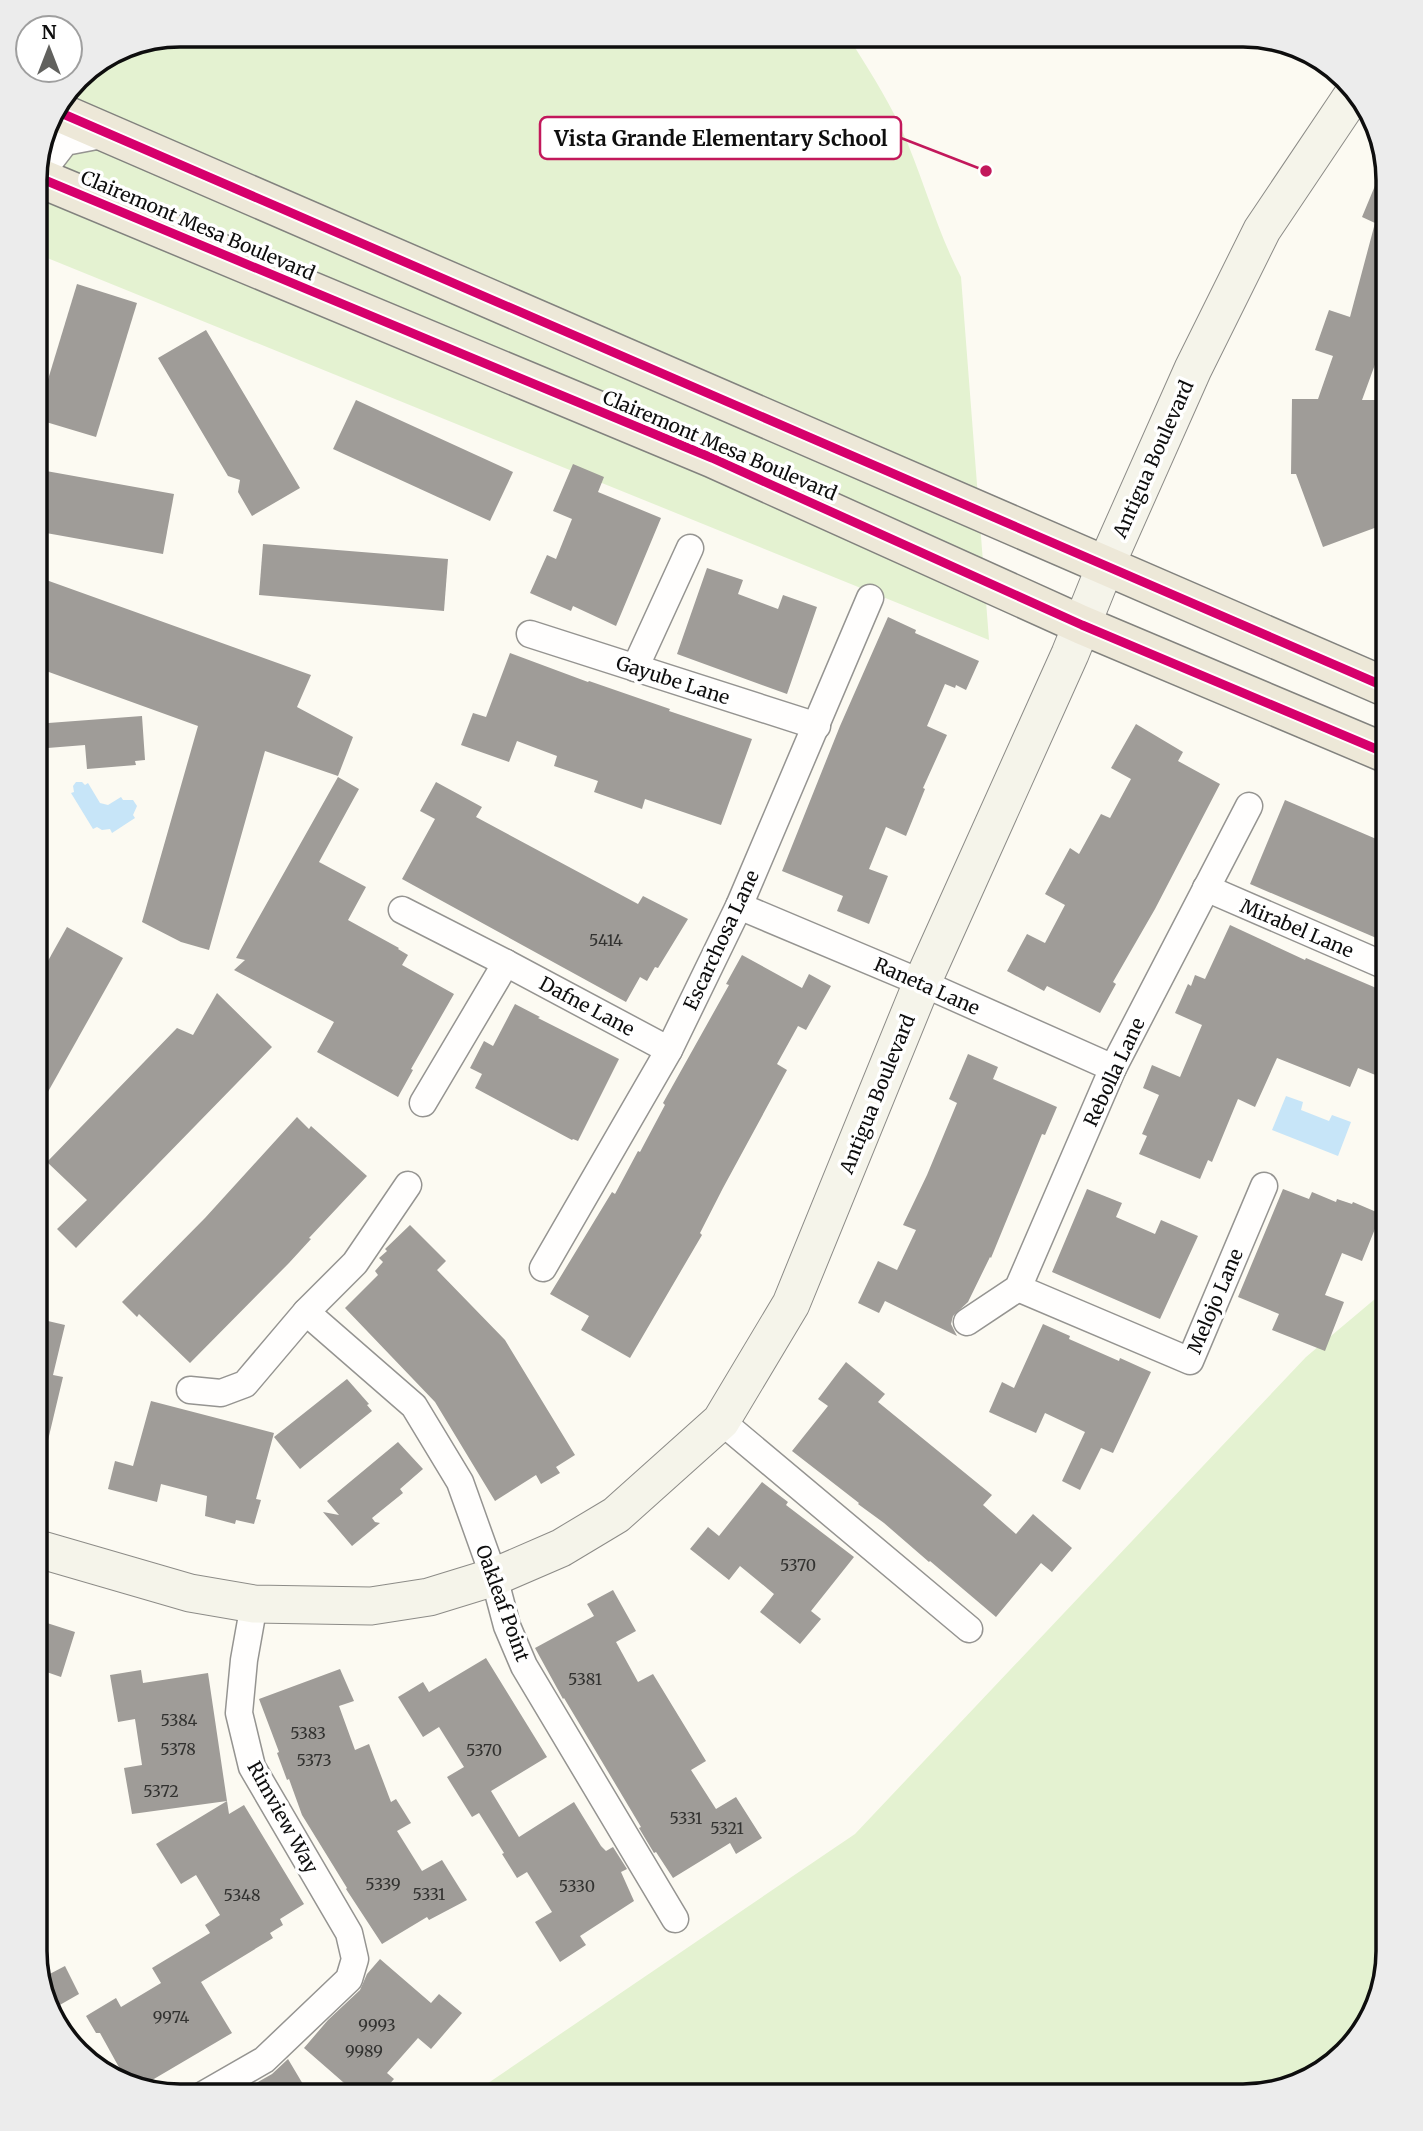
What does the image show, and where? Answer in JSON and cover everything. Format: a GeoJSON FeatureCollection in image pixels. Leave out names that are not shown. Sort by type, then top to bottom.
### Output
{"type":"FeatureCollection","features":[{"type":"Feature","properties":{"kind":"main road"},"geometry":{"type":"LineString","coordinates":[[65,115],[1376,683]]}},
{"type":"Feature","properties":{"kind":"main road","name":"Clairemont Mesa Boulevard"},"geometry":{"type":"LineString","coordinates":[[48,183],[712,458],[1082,625],[1376,749]]}},
{"type":"Feature","properties":{"kind":"street","name":"Antigua Boulevard"},"geometry":{"type":"LineString","coordinates":[[47,1552],[190,1593],[254,1604],[371,1606],[429,1597],[494,1577],[561,1548],[616,1515],[720,1420],[791,1304],[922,983],[1193,369],[1262,230],[1349,100]]}},
{"type":"Feature","properties":{"kind":"street"},"geometry":{"type":"LineString","coordinates":[[48,163],[65,142],[107,134]]}},
{"type":"Feature","properties":{"kind":"street"},"geometry":{"type":"LineString","coordinates":[[635,668],[690,548]]}},
{"type":"Feature","properties":{"kind":"street","name":"Escarchosa Lane"},"geometry":{"type":"LineString","coordinates":[[543,1268],[669,1050],[739,906],[870,598]]}},
{"type":"Feature","properties":{"kind":"street","name":"Gayube Lane"},"geometry":{"type":"LineString","coordinates":[[530,634],[817,726]]}},
{"type":"Feature","properties":{"kind":"street","name":"Rebolla Lane"},"geometry":{"type":"LineString","coordinates":[[1018,1288],[1113,1068],[1249,807]]}},
{"type":"Feature","properties":{"kind":"street","name":"Mirabel Lane"},"geometry":{"type":"LineString","coordinates":[[1206,888],[1376,962]]}},
{"type":"Feature","properties":{"kind":"street","name":"Raneta Lane"},"geometry":{"type":"LineString","coordinates":[[739,906],[1113,1068]]}},
{"type":"Feature","properties":{"kind":"street","name":"Dafne Lane"},"geometry":{"type":"LineString","coordinates":[[402,910],[669,1050]]}},
{"type":"Feature","properties":{"kind":"street"},"geometry":{"type":"LineString","coordinates":[[423,1103],[506,963]]}},
{"type":"Feature","properties":{"kind":"street"},"geometry":{"type":"LineString","coordinates":[[190,1390],[221,1393],[245,1384],[306,1312],[355,1263],[408,1185]]}},
{"type":"Feature","properties":{"kind":"street","name":"Melojo Lane"},"geometry":{"type":"LineString","coordinates":[[1018,1288],[1190,1361],[1264,1186]]}},
{"type":"Feature","properties":{"kind":"street"},"geometry":{"type":"LineString","coordinates":[[967,1322],[1018,1288]]}},
{"type":"Feature","properties":{"kind":"street","name":"Oakleaf Point"},"geometry":{"type":"LineString","coordinates":[[306,1312],[414,1406],[460,1482],[494,1577],[507,1626],[524,1666],[676,1919]]}},
{"type":"Feature","properties":{"kind":"street"},"geometry":{"type":"LineString","coordinates":[[720,1420],[969,1629]]}},
{"type":"Feature","properties":{"kind":"street","name":"Rimview Way"},"geometry":{"type":"LineString","coordinates":[[224,2083],[264,2060],[349,1979],[355,1959],[349,1933],[251,1767],[239,1713],[244,1660],[254,1604]]}},
{"type":"Feature","properties":{"kind":"green space"},"geometry":{"type":"Polygon","coordinates":[[[855,48],[901,128],[961,277],[989,640],[48,258],[48,163],[57,129],[86,86],[129,57],[154,50],[855,48]]]}},
{"type":"Feature","properties":{"kind":"green space"},"geometry":{"type":"Polygon","coordinates":[[[1376,1298],[1376,1951],[1375,1968],[1366,2002],[1337,2045],[1294,2074],[1260,2083],[1243,2084],[488,2083],[855,1834],[1306,1357],[1376,1298]]]}},
{"type":"Feature","properties":{"kind":"water"},"geometry":{"type":"Polygon","coordinates":[[[76,782],[85,785],[88,783],[100,803],[108,805],[121,797],[123,800],[133,800],[137,806],[133,815],[135,818],[112,833],[110,829],[93,829],[71,793],[74,792],[73,786],[76,782]]]}},
{"type":"Feature","properties":{"kind":"water"},"geometry":{"type":"Polygon","coordinates":[[[1286,1096],[1303,1102],[1301,1110],[1329,1121],[1332,1115],[1351,1122],[1338,1156],[1272,1130],[1286,1096]]]}},
{"type":"Feature","properties":{"kind":"building"},"geometry":{"type":"Polygon","coordinates":[[[1376,183],[1376,362],[1362,400],[1376,400],[1376,527],[1323,547],[1296,474],[1291,474],[1292,399],[1318,399],[1333,356],[1315,350],[1329,310],[1350,317],[1375,223],[1362,217],[1376,183]]]}},
{"type":"Feature","properties":{"kind":"building"},"geometry":{"type":"Polygon","coordinates":[[[77,284],[137,303],[96,437],[48,423],[48,380],[77,284]]]}},
{"type":"Feature","properties":{"kind":"building"},"geometry":{"type":"Polygon","coordinates":[[[206,330],[300,488],[252,516],[238,492],[240,480],[228,476],[158,358],[206,330]]]}},
{"type":"Feature","properties":{"kind":"building"},"geometry":{"type":"Polygon","coordinates":[[[356,400],[513,472],[490,521],[333,449],[356,400]]]}},
{"type":"Feature","properties":{"kind":"building"},"geometry":{"type":"Polygon","coordinates":[[[573,464],[604,477],[598,492],[661,518],[616,626],[573,606],[571,611],[530,593],[547,555],[556,559],[572,519],[553,511],[573,464]]]}},
{"type":"Feature","properties":{"kind":"building"},"geometry":{"type":"Polygon","coordinates":[[[48,471],[174,494],[163,554],[48,533],[48,471]]]}},
{"type":"Feature","properties":{"kind":"building"},"geometry":{"type":"Polygon","coordinates":[[[263,544],[448,559],[444,611],[259,595],[263,544]]]}},
{"type":"Feature","properties":{"kind":"building"},"geometry":{"type":"Polygon","coordinates":[[[707,568],[743,580],[738,594],[778,609],[783,595],[817,607],[787,694],[677,654],[707,568]]]}},
{"type":"Feature","properties":{"kind":"building"},"geometry":{"type":"Polygon","coordinates":[[[48,581],[311,675],[297,707],[353,737],[338,776],[265,751],[209,950],[181,942],[142,922],[198,726],[48,672],[48,581]]]}},
{"type":"Feature","properties":{"kind":"building"},"geometry":{"type":"Polygon","coordinates":[[[888,617],[916,630],[915,633],[979,661],[966,690],[945,684],[927,726],[947,735],[923,788],[925,789],[906,836],[886,827],[869,869],[888,876],[869,924],[837,911],[843,896],[782,871],[840,726],[888,617]]]}},
{"type":"Feature","properties":{"kind":"building"},"geometry":{"type":"Polygon","coordinates":[[[510,653],[752,739],[721,825],[645,799],[642,809],[594,792],[598,781],[554,766],[557,756],[517,741],[509,762],[461,745],[473,713],[486,717],[510,653]]]}},
{"type":"Feature","properties":{"kind":"building"},"geometry":{"type":"Polygon","coordinates":[[[142,716],[145,760],[135,761],[136,765],[87,769],[85,745],[48,748],[48,723],[142,716]]]}},
{"type":"Feature","properties":{"kind":"building"},"geometry":{"type":"Polygon","coordinates":[[[1136,724],[1183,752],[1178,761],[1220,784],[1155,909],[1113,982],[1116,984],[1100,1013],[1047,986],[1044,991],[1007,971],[1027,934],[1045,943],[1065,905],[1045,894],[1070,848],[1079,854],[1101,814],[1110,818],[1131,779],[1111,768],[1136,724]]]}},
{"type":"Feature","properties":{"kind":"building"},"geometry":{"type":"Polygon","coordinates":[[[338,777],[359,789],[319,862],[366,887],[348,920],[399,948],[408,955],[402,965],[454,994],[398,1097],[317,1052],[334,1022],[234,970],[245,960],[236,958],[338,777]]]}},
{"type":"Feature","properties":{"kind":"building"},"geometry":{"type":"Polygon","coordinates":[[[436,782],[482,807],[476,817],[638,904],[643,896],[688,919],[658,968],[655,967],[647,981],[640,977],[626,1002],[402,879],[435,819],[420,811],[436,782]]]}},
{"type":"Feature","properties":{"kind":"building"},"geometry":{"type":"Polygon","coordinates":[[[1285,800],[1376,839],[1376,938],[1250,884],[1285,800]]]}},
{"type":"Feature","properties":{"kind":"building"},"geometry":{"type":"Polygon","coordinates":[[[1230,925],[1305,960],[1306,958],[1376,988],[1376,1075],[1358,1068],[1350,1087],[1277,1058],[1255,1107],[1238,1099],[1212,1162],[1208,1160],[1200,1179],[1139,1154],[1147,1136],[1142,1134],[1159,1095],[1143,1088],[1152,1065],[1180,1077],[1202,1025],[1175,1013],[1195,975],[1205,979],[1230,925]]]}},
{"type":"Feature","properties":{"kind":"building"},"geometry":{"type":"Polygon","coordinates":[[[67,927],[123,958],[47,1093],[48,962],[67,927]]]}},
{"type":"Feature","properties":{"kind":"building"},"geometry":{"type":"Polygon","coordinates":[[[742,955],[802,988],[809,974],[831,986],[806,1030],[798,1026],[777,1064],[787,1070],[723,1188],[700,1233],[702,1235],[630,1358],[581,1330],[589,1316],[550,1294],[612,1192],[615,1194],[638,1151],[640,1152],[665,1105],[663,1103],[729,985],[726,984],[742,955]]]}},
{"type":"Feature","properties":{"kind":"building"},"geometry":{"type":"Polygon","coordinates":[[[217,993],[272,1047],[76,1248],[57,1229],[87,1200],[47,1162],[177,1028],[193,1035],[217,993]]]}},
{"type":"Feature","properties":{"kind":"building"},"geometry":{"type":"Polygon","coordinates":[[[515,1004],[619,1059],[578,1141],[475,1088],[482,1074],[470,1068],[484,1041],[493,1046],[515,1004]]]}},
{"type":"Feature","properties":{"kind":"building"},"geometry":{"type":"Polygon","coordinates":[[[968,1054],[998,1067],[993,1079],[1057,1107],[1045,1135],[1042,1134],[991,1258],[968,1302],[953,1316],[951,1324],[957,1336],[885,1301],[879,1313],[858,1303],[878,1261],[897,1270],[916,1230],[903,1225],[957,1103],[949,1099],[968,1054]]]}},
{"type":"Feature","properties":{"kind":"building"},"geometry":{"type":"Polygon","coordinates":[[[297,1117],[309,1129],[311,1126],[367,1176],[289,1263],[190,1363],[139,1314],[137,1317],[122,1302],[205,1218],[297,1117]]]}},
{"type":"Feature","properties":{"kind":"building"},"geometry":{"type":"Polygon","coordinates":[[[1087,1189],[1122,1203],[1116,1217],[1155,1234],[1161,1220],[1198,1236],[1160,1319],[1052,1272],[1087,1189]]]}},
{"type":"Feature","properties":{"kind":"building"},"geometry":{"type":"Polygon","coordinates":[[[1283,1189],[1309,1199],[1312,1192],[1336,1202],[1337,1199],[1352,1204],[1353,1202],[1376,1212],[1376,1226],[1362,1261],[1342,1253],[1325,1295],[1344,1302],[1325,1351],[1272,1330],[1279,1314],[1238,1297],[1283,1189]]]}},
{"type":"Feature","properties":{"kind":"building"},"geometry":{"type":"Polygon","coordinates":[[[410,1225],[446,1261],[437,1270],[505,1340],[575,1455],[556,1467],[560,1473],[541,1484],[536,1475],[495,1501],[435,1402],[345,1308],[378,1275],[375,1271],[383,1262],[379,1258],[410,1225]]]}},
{"type":"Feature","properties":{"kind":"building"},"geometry":{"type":"Polygon","coordinates":[[[47,1321],[65,1325],[53,1375],[63,1377],[47,1443],[47,1321]]]}},
{"type":"Feature","properties":{"kind":"building"},"geometry":{"type":"Polygon","coordinates":[[[1043,1324],[1070,1336],[1069,1339],[1151,1372],[1113,1453],[1101,1448],[1080,1490],[1062,1481],[1085,1432],[1045,1413],[1036,1433],[989,1412],[1002,1382],[1014,1388],[1043,1324]]]}},
{"type":"Feature","properties":{"kind":"building"},"geometry":{"type":"Polygon","coordinates":[[[846,1362],[885,1394],[878,1402],[992,1495],[983,1505],[1016,1534],[1033,1514],[1072,1548],[1052,1572],[1041,1563],[996,1617],[884,1523],[792,1451],[828,1406],[818,1399],[846,1362]]]}},
{"type":"Feature","properties":{"kind":"building"},"geometry":{"type":"Polygon","coordinates":[[[347,1379],[372,1411],[300,1469],[274,1437],[347,1379]]]}},
{"type":"Feature","properties":{"kind":"building"},"geometry":{"type":"Polygon","coordinates":[[[151,1401],[274,1433],[256,1499],[261,1500],[254,1524],[236,1520],[235,1524],[205,1516],[207,1496],[161,1484],[157,1502],[108,1489],[115,1461],[133,1466],[151,1401]]]}},
{"type":"Feature","properties":{"kind":"building"},"geometry":{"type":"Polygon","coordinates":[[[398,1442],[423,1469],[400,1489],[403,1493],[372,1518],[380,1523],[352,1546],[323,1512],[339,1515],[327,1501],[398,1442]]]}},
{"type":"Feature","properties":{"kind":"building"},"geometry":{"type":"Polygon","coordinates":[[[762,1482],[788,1502],[786,1505],[854,1557],[811,1611],[821,1619],[800,1644],[760,1612],[774,1594],[740,1566],[729,1580],[690,1549],[708,1527],[719,1536],[762,1482]]]}},
{"type":"Feature","properties":{"kind":"building"},"geometry":{"type":"Polygon","coordinates":[[[613,1590],[636,1631],[616,1642],[638,1682],[653,1674],[706,1761],[691,1770],[716,1809],[736,1797],[762,1838],[736,1854],[730,1843],[673,1878],[639,1828],[641,1827],[535,1648],[594,1616],[587,1604],[613,1590]]]}},
{"type":"Feature","properties":{"kind":"building"},"geometry":{"type":"Polygon","coordinates":[[[47,1623],[75,1632],[61,1677],[47,1672],[47,1623]]]}},
{"type":"Feature","properties":{"kind":"building"},"geometry":{"type":"Polygon","coordinates":[[[486,1658],[547,1757],[491,1791],[519,1837],[574,1802],[601,1846],[606,1851],[613,1847],[627,1869],[621,1872],[634,1901],[580,1936],[586,1945],[560,1962],[535,1922],[552,1912],[527,1872],[517,1878],[479,1813],[472,1817],[447,1777],[464,1767],[439,1727],[423,1737],[398,1697],[423,1682],[429,1692],[486,1658]]]}},
{"type":"Feature","properties":{"kind":"building"},"geometry":{"type":"Polygon","coordinates":[[[340,1669],[354,1701],[339,1706],[355,1750],[369,1744],[391,1802],[396,1799],[411,1823],[397,1831],[422,1871],[442,1860],[467,1900],[429,1920],[427,1917],[382,1944],[302,1815],[259,1699],[340,1669]]]}},
{"type":"Feature","properties":{"kind":"building"},"geometry":{"type":"Polygon","coordinates":[[[141,1670],[143,1683],[208,1673],[227,1801],[132,1814],[124,1768],[142,1765],[135,1719],[118,1722],[110,1675],[141,1670]]]}},
{"type":"Feature","properties":{"kind":"building"},"geometry":{"type":"Polygon","coordinates":[[[227,1801],[229,1814],[244,1805],[304,1904],[280,1919],[283,1925],[270,1933],[273,1938],[201,1982],[232,2033],[151,2080],[120,2070],[100,2033],[96,2033],[86,2016],[116,1998],[121,2007],[161,1983],[152,1968],[210,1933],[205,1925],[220,1915],[196,1875],[181,1884],[156,1844],[227,1801]]]}},
{"type":"Feature","properties":{"kind":"building"},"geometry":{"type":"Polygon","coordinates":[[[380,1959],[431,2003],[439,1994],[462,2013],[431,2049],[418,2038],[387,2073],[394,2079],[390,2083],[344,2083],[304,2048],[328,2020],[360,1990],[367,1974],[380,1959]]]}},
{"type":"Feature","properties":{"kind":"building"},"geometry":{"type":"Polygon","coordinates":[[[65,1966],[79,1994],[59,2006],[49,1974],[65,1966]]]}},
{"type":"Feature","properties":{"kind":"building"},"geometry":{"type":"Polygon","coordinates":[[[288,2059],[302,2083],[256,2083],[272,2074],[288,2059]]]}},
{"type":"Feature","properties":{"kind":"cycle path"},"geometry":{"type":"LineString","coordinates":[[65,115],[1376,683]]}},
{"type":"Feature","properties":{"kind":"cycle path"},"geometry":{"type":"LineString","coordinates":[[48,181],[712,458],[1082,625],[1376,749]]}},
{"type":"Feature","properties":{"kind":"place","name":"Vista Grande Elementary School"},"geometry":{"type":"Point","coordinates":[986,171]}}]}
